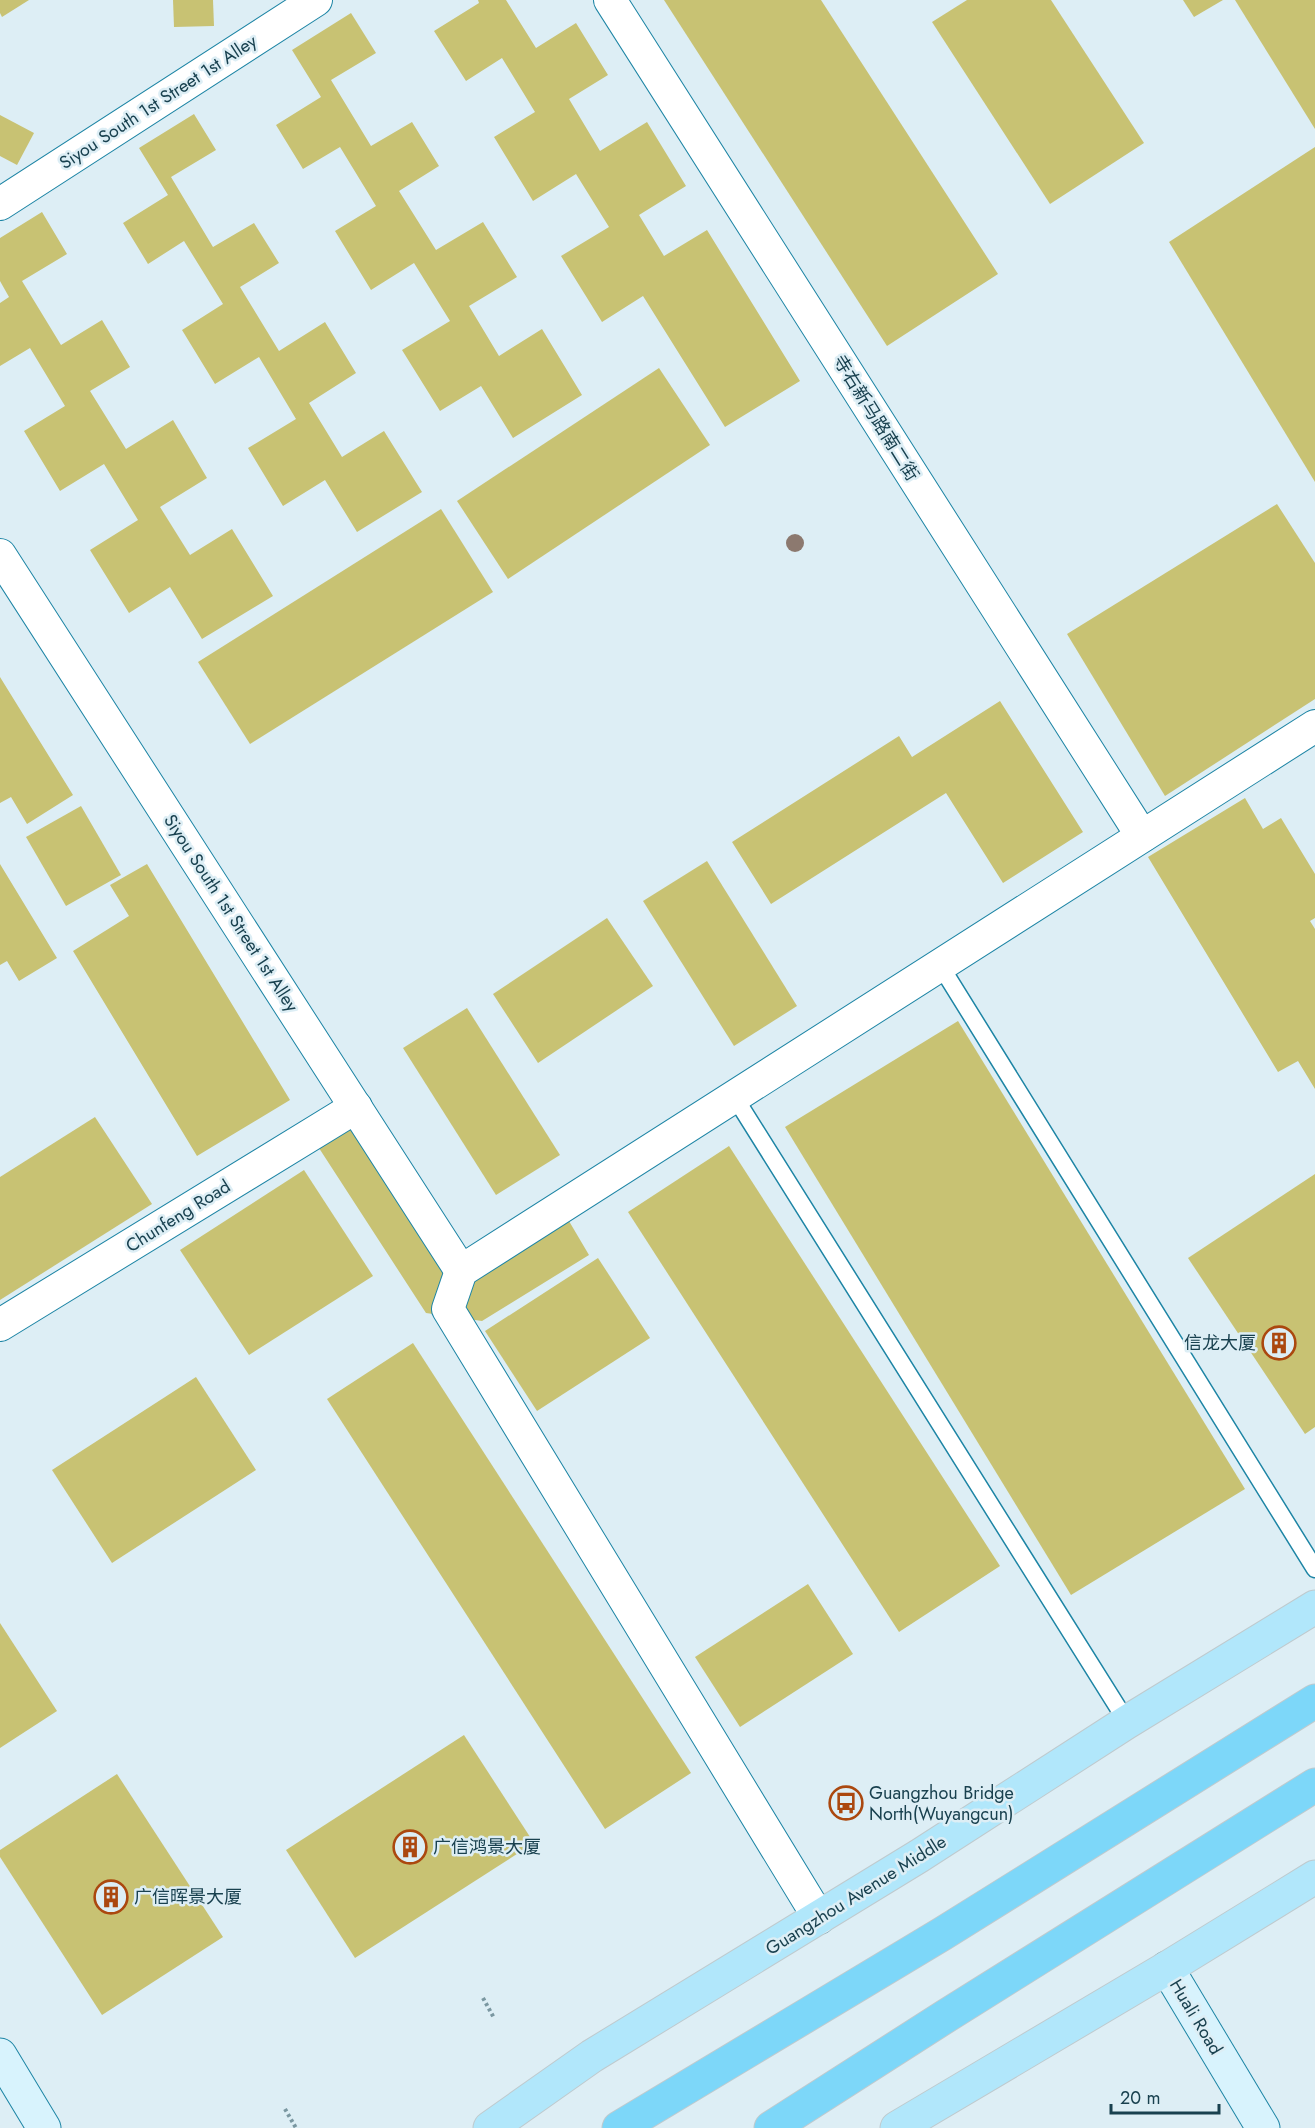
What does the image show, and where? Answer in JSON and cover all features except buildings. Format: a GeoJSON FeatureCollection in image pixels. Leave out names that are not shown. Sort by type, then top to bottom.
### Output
{"type":"FeatureCollection","features":[{"type":"Feature","properties":{"kind":"highway"},"geometry":{"type":"LineString","coordinates":[[619,2128],[942,1934],[1315,1701]]}},
{"type":"Feature","properties":{"kind":"highway"},"geometry":{"type":"LineString","coordinates":[[771,2128],[1315,1785]]}},
{"type":"Feature","properties":{"kind":"main road","name":"Guangzhou Avenue Middle"},"geometry":{"type":"LineString","coordinates":[[490,2128],[592,2056],[919,1856],[1126,1722],[1315,1606]]}},
{"type":"Feature","properties":{"kind":"main road"},"geometry":{"type":"LineString","coordinates":[[897,2128],[1167,1968],[1315,1877]]}},
{"type":"Feature","properties":{"kind":"street","name":"Siyou South 1st Street 1st Alley"},"geometry":{"type":"LineString","coordinates":[[0,204],[316,0]]}},
{"type":"Feature","properties":{"kind":"street","name":"寺右新马路南二街"},"geometry":{"type":"LineString","coordinates":[[609,0],[1142,836]]}},
{"type":"Feature","properties":{"kind":"street","name":"Siyou South 1st Street 1st Alley"},"geometry":{"type":"LineString","coordinates":[[0,555],[461,1271]]}},
{"type":"Feature","properties":{"kind":"street"},"geometry":{"type":"LineString","coordinates":[[819,1918],[448,1309],[461,1271],[1315,726]]}},
{"type":"Feature","properties":{"kind":"street","name":"Chunfeng Road"},"geometry":{"type":"LineString","coordinates":[[0,1325],[356,1107]]}},
{"type":"Feature","properties":{"kind":"street","name":"Huali Road"},"geometry":{"type":"LineString","coordinates":[[1167,1968],[1263,2128]]}},
{"type":"Feature","properties":{"kind":"street"},"geometry":{"type":"LineString","coordinates":[[0,2055],[44,2128]]}},
{"type":"Feature","properties":{"kind":"lane"},"geometry":{"type":"LineString","coordinates":[[940,965],[1315,1569]]}},
{"type":"Feature","properties":{"kind":"lane"},"geometry":{"type":"LineString","coordinates":[[734,1096],[1126,1722]]}},
{"type":"Feature","properties":{"kind":"path"},"geometry":{"type":"LineString","coordinates":[[483,1998],[494,2018]]}},
{"type":"Feature","properties":{"kind":"path"},"geometry":{"type":"LineString","coordinates":[[285,2109],[296,2128]]}},
{"type":"Feature","properties":{"kind":"place","name":"信龙大厦"},"geometry":{"type":"Point","coordinates":[1279,1343]}},
{"type":"Feature","properties":{"kind":"place","name":"Guangzhou Bridge North(Wuyangcun)"},"geometry":{"type":"Point","coordinates":[846,1803]}},
{"type":"Feature","properties":{"kind":"place","name":"广信鸿景大厦"},"geometry":{"type":"Point","coordinates":[410,1847]}},
{"type":"Feature","properties":{"kind":"place","name":"广信晖景大厦"},"geometry":{"type":"Point","coordinates":[111,1897]}}]}
